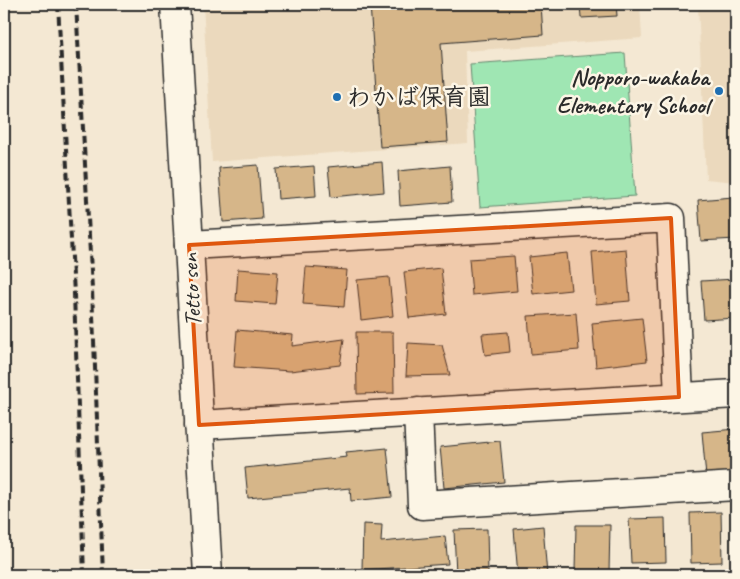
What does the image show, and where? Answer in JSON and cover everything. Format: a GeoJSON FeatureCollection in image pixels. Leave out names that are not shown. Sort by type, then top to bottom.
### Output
{"type":"FeatureCollection","features":[{"type":"Feature","properties":{"kind":"street","name":"Tetto sen"},"geometry":{"type":"LineString","coordinates":[[175,4],[208,575]]}},
{"type":"Feature","properties":{"kind":"street"},"geometry":{"type":"LineString","coordinates":[[189,245],[671,218],[679,397]]}},
{"type":"Feature","properties":{"kind":"street"},"geometry":{"type":"LineString","coordinates":[[199,425],[736,394]]}},
{"type":"Feature","properties":{"kind":"street"},"geometry":{"type":"LineString","coordinates":[[418,412],[422,505],[736,486]]}},
{"type":"Feature","properties":{"kind":"highlighted area"},"geometry":{"type":"Polygon","coordinates":[[[671,218],[679,397],[199,425],[189,245],[671,218]]]}},
{"type":"Feature","properties":{"kind":"shaded area","name":"わかば保育園"},"geometry":{"type":"Polygon","coordinates":[[[203,4],[640,4],[642,38],[465,51],[468,143],[212,162],[203,4]]]}},
{"type":"Feature","properties":{"kind":"shaded area","name":"Nopporo-wakaba Elementary School"},"geometry":{"type":"Polygon","coordinates":[[[698,4],[736,4],[736,182],[706,179],[698,4]]]}},
{"type":"Feature","properties":{"kind":"green space"},"geometry":{"type":"Polygon","coordinates":[[[625,53],[635,196],[480,207],[470,64],[625,53]]]}},
{"type":"Feature","properties":{"kind":"building"},"geometry":{"type":"Polygon","coordinates":[[[370,4],[541,4],[543,35],[441,43],[448,142],[380,147],[370,4]]]}},
{"type":"Feature","properties":{"kind":"building"},"geometry":{"type":"Polygon","coordinates":[[[580,4],[616,4],[617,16],[581,18],[580,4]]]}},
{"type":"Feature","properties":{"kind":"building"},"geometry":{"type":"Polygon","coordinates":[[[382,162],[384,192],[331,197],[328,167],[382,162]]]}},
{"type":"Feature","properties":{"kind":"building"},"geometry":{"type":"Polygon","coordinates":[[[258,165],[262,219],[223,222],[219,168],[258,165]]]}},
{"type":"Feature","properties":{"kind":"building"},"geometry":{"type":"Polygon","coordinates":[[[314,166],[316,196],[278,199],[276,169],[314,166]]]}},
{"type":"Feature","properties":{"kind":"building"},"geometry":{"type":"Polygon","coordinates":[[[450,166],[452,202],[400,206],[398,171],[450,166]]]}},
{"type":"Feature","properties":{"kind":"building"},"geometry":{"type":"Polygon","coordinates":[[[733,197],[736,239],[701,241],[698,200],[733,197]]]}},
{"type":"Feature","properties":{"kind":"building"},"geometry":{"type":"Polygon","coordinates":[[[626,249],[630,301],[596,304],[592,252],[626,249]]]}},
{"type":"Feature","properties":{"kind":"building"},"geometry":{"type":"Polygon","coordinates":[[[567,253],[571,290],[533,294],[529,257],[567,253]]]}},
{"type":"Feature","properties":{"kind":"building"},"geometry":{"type":"Polygon","coordinates":[[[514,256],[517,291],[472,295],[469,259],[514,256]]]}},
{"type":"Feature","properties":{"kind":"building"},"geometry":{"type":"Polygon","coordinates":[[[306,267],[347,270],[344,307],[303,304],[306,267]]]}},
{"type":"Feature","properties":{"kind":"building"},"geometry":{"type":"Polygon","coordinates":[[[441,268],[446,314],[409,318],[404,272],[441,268]]]}},
{"type":"Feature","properties":{"kind":"building"},"geometry":{"type":"Polygon","coordinates":[[[238,269],[278,272],[275,304],[236,301],[238,269]]]}},
{"type":"Feature","properties":{"kind":"building"},"geometry":{"type":"Polygon","coordinates":[[[389,277],[393,316],[361,320],[357,280],[389,277]]]}},
{"type":"Feature","properties":{"kind":"building"},"geometry":{"type":"Polygon","coordinates":[[[735,279],[736,318],[704,320],[701,281],[735,279]]]}},
{"type":"Feature","properties":{"kind":"building"},"geometry":{"type":"Polygon","coordinates":[[[576,313],[579,350],[531,354],[528,316],[576,313]]]}},
{"type":"Feature","properties":{"kind":"building"},"geometry":{"type":"Polygon","coordinates":[[[642,318],[647,361],[596,367],[592,323],[642,318]]]}},
{"type":"Feature","properties":{"kind":"building"},"geometry":{"type":"Polygon","coordinates":[[[237,330],[293,335],[292,346],[344,339],[340,365],[290,371],[234,367],[237,330]]]}},
{"type":"Feature","properties":{"kind":"building"},"geometry":{"type":"Polygon","coordinates":[[[356,332],[393,332],[394,393],[357,394],[356,332]]]}},
{"type":"Feature","properties":{"kind":"building"},"geometry":{"type":"Polygon","coordinates":[[[508,332],[510,352],[485,355],[482,334],[508,332]]]}},
{"type":"Feature","properties":{"kind":"building"},"geometry":{"type":"Polygon","coordinates":[[[408,343],[442,345],[450,375],[406,376],[408,343]]]}},
{"type":"Feature","properties":{"kind":"building"},"geometry":{"type":"Polygon","coordinates":[[[736,429],[736,475],[706,477],[702,432],[736,429]]]}},
{"type":"Feature","properties":{"kind":"building"},"geometry":{"type":"Polygon","coordinates":[[[500,441],[504,482],[444,488],[440,447],[500,441]]]}},
{"type":"Feature","properties":{"kind":"building"},"geometry":{"type":"Polygon","coordinates":[[[387,448],[392,497],[351,501],[350,488],[248,498],[245,468],[347,457],[346,452],[387,448]]]}},
{"type":"Feature","properties":{"kind":"building"},"geometry":{"type":"Polygon","coordinates":[[[721,512],[722,562],[691,563],[690,513],[721,512]]]}},
{"type":"Feature","properties":{"kind":"building"},"geometry":{"type":"Polygon","coordinates":[[[665,518],[666,562],[631,563],[629,519],[665,518]]]}},
{"type":"Feature","properties":{"kind":"building"},"geometry":{"type":"Polygon","coordinates":[[[363,524],[382,525],[381,542],[445,536],[448,564],[362,570],[363,524]]]}},
{"type":"Feature","properties":{"kind":"building"},"geometry":{"type":"Polygon","coordinates":[[[576,525],[610,525],[609,572],[575,571],[576,525]]]}},
{"type":"Feature","properties":{"kind":"building"},"geometry":{"type":"Polygon","coordinates":[[[543,526],[547,575],[518,575],[514,529],[543,526]]]}},
{"type":"Feature","properties":{"kind":"building"},"geometry":{"type":"Polygon","coordinates":[[[487,529],[488,574],[456,574],[454,530],[487,529]]]}},
{"type":"Feature","properties":{"kind":"building"},"geometry":{"type":"Polygon","coordinates":[[[695,572],[736,572],[736,575],[695,575],[695,572]]]}},
{"type":"Feature","properties":{"kind":"railway"},"geometry":{"type":"LineString","coordinates":[[58,4],[74,294],[84,575]]}},
{"type":"Feature","properties":{"kind":"railway"},"geometry":{"type":"LineString","coordinates":[[76,4],[92,289],[103,575]]}},
{"type":"Feature","properties":{"kind":"place","name":"Nopporo-wakaba Elementary School"},"geometry":{"type":"Point","coordinates":[719,91]}},
{"type":"Feature","properties":{"kind":"place","name":"わかば保育園"},"geometry":{"type":"Point","coordinates":[337,97]}}]}
